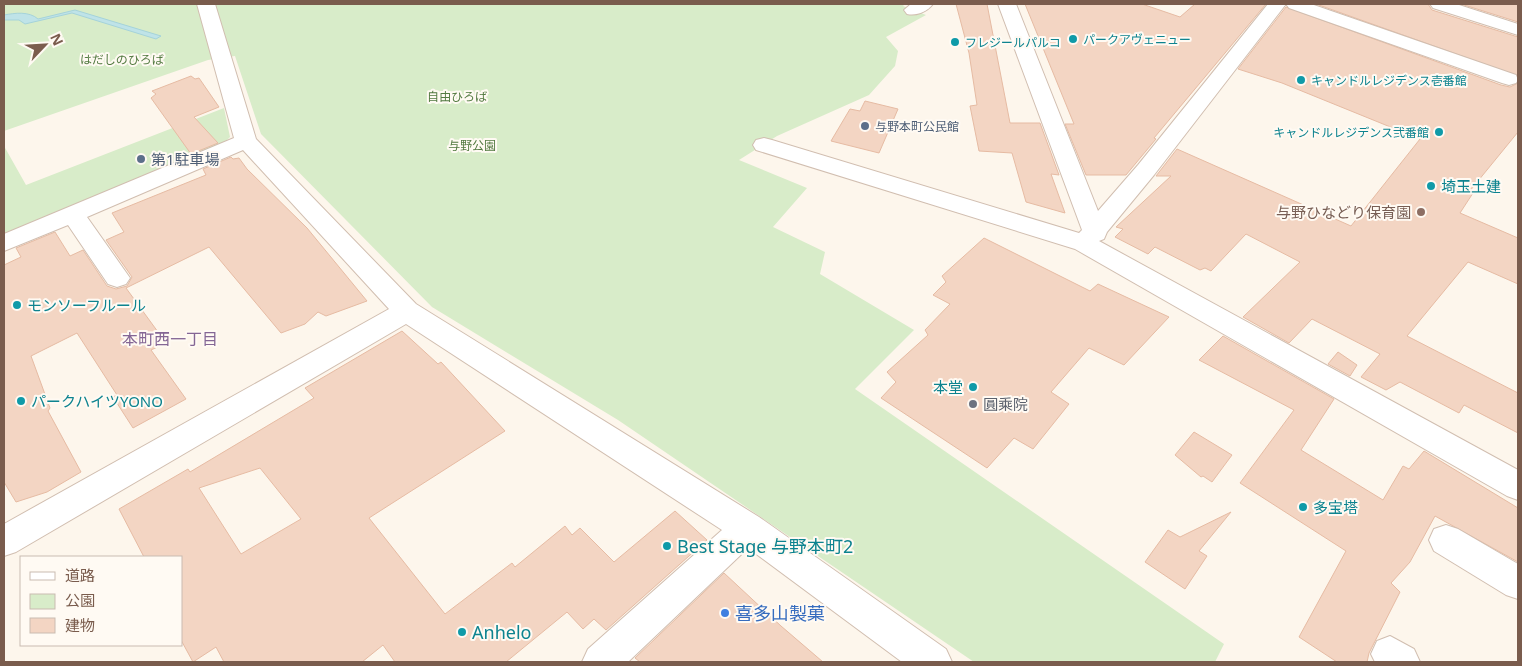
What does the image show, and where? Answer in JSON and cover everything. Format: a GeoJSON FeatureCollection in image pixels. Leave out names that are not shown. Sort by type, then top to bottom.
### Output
{"type":"FeatureCollection","features":[{"type":"Feature","properties":{"kind":"street"},"geometry":{"type":"LineString","coordinates":[[206,4],[246,141],[408,311],[747,528],[934,662]]}},
{"type":"Feature","properties":{"kind":"street"},"geometry":{"type":"LineString","coordinates":[[1006,4],[1090,238]]}},
{"type":"Feature","properties":{"kind":"street"},"geometry":{"type":"LineString","coordinates":[[1090,238],[1250,41],[1277,4]]}},
{"type":"Feature","properties":{"kind":"street"},"geometry":{"type":"LineString","coordinates":[[1295,4],[1509,79]]}},
{"type":"Feature","properties":{"kind":"street"},"geometry":{"type":"LineString","coordinates":[[1439,4],[1518,30]]}},
{"type":"Feature","properties":{"kind":"street"},"geometry":{"type":"LineString","coordinates":[[4,243],[246,141]]}},
{"type":"Feature","properties":{"kind":"street"},"geometry":{"type":"LineString","coordinates":[[764,145],[1090,238],[1518,486]]}},
{"type":"Feature","properties":{"kind":"street"},"geometry":{"type":"LineString","coordinates":[[72,214],[117,278]]}},
{"type":"Feature","properties":{"kind":"street"},"geometry":{"type":"LineString","coordinates":[[4,541],[408,311]]}},
{"type":"Feature","properties":{"kind":"street"},"geometry":{"type":"LineString","coordinates":[[601,662],[747,528]]}},
{"type":"Feature","properties":{"kind":"street"},"geometry":{"type":"LineString","coordinates":[[1446,540],[1518,583]]}},
{"type":"Feature","properties":{"kind":"green space"},"geometry":{"type":"Polygon","coordinates":[[[4,4],[905,4],[903,6],[926,15],[886,37],[898,51],[895,66],[869,95],[777,136],[739,160],[807,188],[773,227],[825,252],[820,274],[914,330],[855,389],[1224,644],[1215,662],[974,662],[618,420],[432,307],[261,134],[235,56],[208,60],[4,131],[4,4]]]}},
{"type":"Feature","properties":{"kind":"green space","name":"第1駐車場"},"geometry":{"type":"Polygon","coordinates":[[[224,108],[230,137],[223,144],[4,235],[4,146],[26,185],[224,108]]]}},
{"type":"Feature","properties":{"kind":"water"},"geometry":{"type":"Polygon","coordinates":[[[75,10],[161,36],[156,39],[72,13],[25,24],[19,20],[4,20],[4,15],[8,14],[26,14],[38,19],[75,10]]]}},
{"type":"Feature","properties":{"kind":"building"},"geometry":{"type":"Polygon","coordinates":[[[956,4],[987,4],[1010,123],[1040,123],[1059,175],[1051,174],[1065,213],[1026,202],[1012,153],[979,151],[970,106],[977,105],[969,53],[956,4]]]}},
{"type":"Feature","properties":{"kind":"building"},"geometry":{"type":"Polygon","coordinates":[[[1025,4],[1142,4],[1180,17],[1195,4],[1266,4],[1154,138],[1156,139],[1126,175],[1086,175],[1065,124],[1074,124],[1025,4]]]}},
{"type":"Feature","properties":{"kind":"building"},"geometry":{"type":"Polygon","coordinates":[[[1316,4],[1428,4],[1432,10],[1518,37],[1518,76],[1316,4]]]}},
{"type":"Feature","properties":{"kind":"building"},"geometry":{"type":"Polygon","coordinates":[[[1461,4],[1518,4],[1518,22],[1461,4]]]}},
{"type":"Feature","properties":{"kind":"building"},"geometry":{"type":"Polygon","coordinates":[[[1286,7],[1501,85],[1510,87],[1518,83],[1518,132],[1469,192],[1473,193],[1460,213],[1518,238],[1518,284],[1468,262],[1407,336],[1518,393],[1518,433],[1464,405],[1459,413],[1400,382],[1386,390],[1361,377],[1380,354],[1312,319],[1289,343],[1243,317],[1300,262],[1246,234],[1211,271],[1205,268],[1200,270],[1155,247],[1148,254],[1115,237],[1123,229],[1116,227],[1171,176],[1156,176],[1177,149],[1351,226],[1420,139],[1282,83],[1238,69],[1286,7]]]}},
{"type":"Feature","properties":{"kind":"building"},"geometry":{"type":"Polygon","coordinates":[[[191,76],[195,79],[199,78],[219,107],[194,117],[218,143],[191,154],[151,98],[156,94],[152,91],[191,76]]]}},
{"type":"Feature","properties":{"kind":"building","name":"与野本町公民館"},"geometry":{"type":"Polygon","coordinates":[[[865,101],[898,109],[879,153],[831,141],[850,109],[860,111],[865,101]]]}},
{"type":"Feature","properties":{"kind":"building"},"geometry":{"type":"Polygon","coordinates":[[[231,157],[233,159],[239,158],[247,169],[307,228],[367,301],[326,316],[318,312],[305,324],[281,333],[209,247],[126,288],[166,343],[151,350],[186,399],[133,428],[113,397],[117,395],[77,333],[31,356],[50,408],[48,411],[81,472],[47,492],[16,502],[4,482],[4,265],[21,257],[16,248],[55,232],[70,256],[83,250],[107,286],[116,289],[127,286],[132,277],[106,240],[124,232],[112,213],[206,175],[203,169],[231,157]]]}},
{"type":"Feature","properties":{"kind":"building","name":"本堂"},"geometry":{"type":"Polygon","coordinates":[[[984,238],[1090,291],[1098,284],[1169,317],[1124,365],[1089,348],[1051,392],[1069,404],[1033,449],[1014,438],[987,468],[881,398],[896,382],[887,372],[928,335],[925,330],[950,304],[933,295],[946,282],[942,276],[984,238]]]}},
{"type":"Feature","properties":{"kind":"building"},"geometry":{"type":"Polygon","coordinates":[[[402,331],[438,364],[441,362],[505,431],[369,518],[445,614],[512,563],[515,567],[565,526],[572,535],[580,528],[614,562],[675,511],[707,540],[606,630],[594,619],[583,629],[567,612],[506,662],[395,662],[383,645],[362,662],[224,662],[216,647],[193,662],[182,642],[182,556],[143,556],[119,509],[188,469],[190,472],[314,398],[305,388],[402,331]],[[260,468],[199,488],[241,554],[301,519],[260,468]]]}},
{"type":"Feature","properties":{"kind":"building"},"geometry":{"type":"Polygon","coordinates":[[[1223,336],[1334,399],[1301,450],[1383,500],[1403,466],[1409,469],[1424,451],[1518,508],[1518,562],[1435,516],[1410,562],[1391,583],[1400,592],[1369,653],[1367,662],[1337,662],[1299,637],[1346,551],[1240,483],[1294,410],[1199,360],[1223,336]]]}},
{"type":"Feature","properties":{"kind":"building"},"geometry":{"type":"Polygon","coordinates":[[[1338,352],[1357,365],[1350,376],[1328,364],[1338,352]]]}},
{"type":"Feature","properties":{"kind":"building"},"geometry":{"type":"Polygon","coordinates":[[[1194,432],[1232,455],[1212,482],[1203,476],[1201,477],[1175,455],[1194,432]]]}},
{"type":"Feature","properties":{"kind":"building"},"geometry":{"type":"Polygon","coordinates":[[[1231,512],[1199,551],[1207,556],[1185,589],[1145,562],[1168,530],[1180,537],[1231,512]]]}},
{"type":"Feature","properties":{"kind":"building"},"geometry":{"type":"Polygon","coordinates":[[[724,573],[823,662],[640,662],[635,658],[724,573]]]}},
{"type":"Feature","properties":{"kind":"place","name":"パークアヴェニュー"},"geometry":{"type":"Point","coordinates":[1073,39]}},
{"type":"Feature","properties":{"kind":"place","name":"フレジールパルコ"},"geometry":{"type":"Point","coordinates":[955,42]}},
{"type":"Feature","properties":{"kind":"place","name":"キャンドルレジデンス壱番館"},"geometry":{"type":"Point","coordinates":[1301,80]}},
{"type":"Feature","properties":{"kind":"place","name":"与野本町公民館"},"geometry":{"type":"Point","coordinates":[865,126]}},
{"type":"Feature","properties":{"kind":"place","name":"キャンドルレジデンス弐番館"},"geometry":{"type":"Point","coordinates":[1439,132]}},
{"type":"Feature","properties":{"kind":"place","name":"第1駐車場"},"geometry":{"type":"Point","coordinates":[141,159]}},
{"type":"Feature","properties":{"kind":"place","name":"埼玉土建"},"geometry":{"type":"Point","coordinates":[1431,186]}},
{"type":"Feature","properties":{"kind":"place","name":"与野ひなどり保育園"},"geometry":{"type":"Point","coordinates":[1421,212]}},
{"type":"Feature","properties":{"kind":"place","name":"モンソーフルール"},"geometry":{"type":"Point","coordinates":[17,305]}},
{"type":"Feature","properties":{"kind":"place","name":"本堂"},"geometry":{"type":"Point","coordinates":[973,387]}},
{"type":"Feature","properties":{"kind":"place","name":"パークハイツYONO"},"geometry":{"type":"Point","coordinates":[21,401]}},
{"type":"Feature","properties":{"kind":"place","name":"圓乘院"},"geometry":{"type":"Point","coordinates":[973,404]}},
{"type":"Feature","properties":{"kind":"place","name":"多宝塔"},"geometry":{"type":"Point","coordinates":[1303,507]}},
{"type":"Feature","properties":{"kind":"place","name":"Best Stage 与野本町2"},"geometry":{"type":"Point","coordinates":[667,546]}},
{"type":"Feature","properties":{"kind":"place","name":"喜多山製菓"},"geometry":{"type":"Point","coordinates":[725,613]}},
{"type":"Feature","properties":{"kind":"place","name":"Anhelo"},"geometry":{"type":"Point","coordinates":[462,632]}},
{"type":"Feature","properties":{"kind":"district","name":"本町西一丁目"},"geometry":{"type":"Point","coordinates":[170,339]}},
{"type":"Feature","properties":{"kind":"park label","name":"はだしのひろば"},"geometry":{"type":"Point","coordinates":[122,59]}},
{"type":"Feature","properties":{"kind":"park label","name":"自由ひろば"},"geometry":{"type":"Point","coordinates":[457,96]}},
{"type":"Feature","properties":{"kind":"park label","name":"与野公園"},"geometry":{"type":"Point","coordinates":[472,145]}}]}
